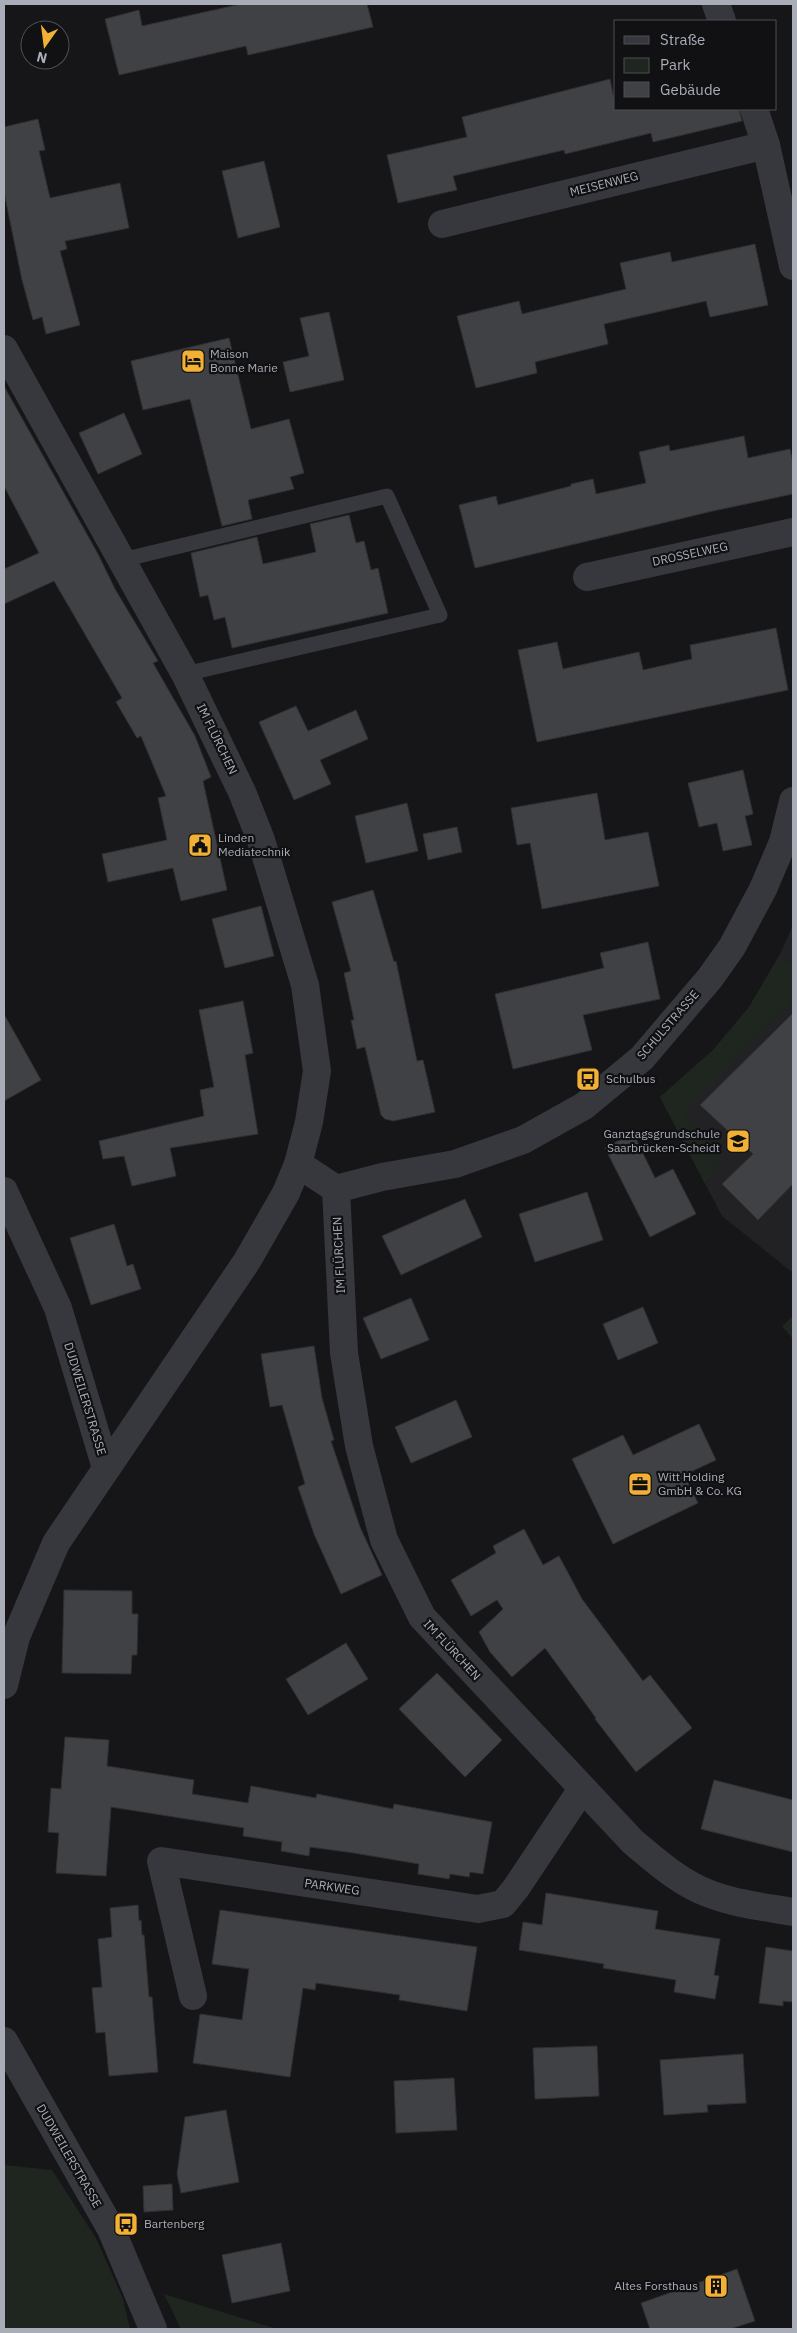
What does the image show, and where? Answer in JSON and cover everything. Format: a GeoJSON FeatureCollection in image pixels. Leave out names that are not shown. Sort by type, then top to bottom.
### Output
{"type":"FeatureCollection","features":[{"type":"Feature","properties":{"kind":"street"},"geometry":{"type":"LineString","coordinates":[[716,4],[722,20]]}},
{"type":"Feature","properties":{"kind":"street"},"geometry":{"type":"LineString","coordinates":[[754,110],[766,145],[793,266]]}},
{"type":"Feature","properties":{"kind":"street","name":"MEISENWEG"},"geometry":{"type":"LineString","coordinates":[[442,224],[766,145]]}},
{"type":"Feature","properties":{"kind":"street","name":"IM FLÜRCHEN"},"geometry":{"type":"LineString","coordinates":[[4,349],[185,674],[246,800],[261,840],[305,985],[317,1071],[309,1122],[298,1164],[272,1220],[106,1468]]}},
{"type":"Feature","properties":{"kind":"street","name":"DROSSELWEG"},"geometry":{"type":"LineString","coordinates":[[588,577],[793,532]]}},
{"type":"Feature","properties":{"kind":"street","name":"SCHULSTRASSE"},"geometry":{"type":"LineString","coordinates":[[336,1189],[455,1164],[523,1140],[584,1106],[642,1058],[710,978],[732,947],[788,842],[793,801]]}},
{"type":"Feature","properties":{"kind":"street"},"geometry":{"type":"LineString","coordinates":[[298,1164],[336,1189]]}},
{"type":"Feature","properties":{"kind":"street","name":"IM FLÜRCHEN"},"geometry":{"type":"LineString","coordinates":[[336,1189],[344,1353],[359,1446],[384,1540],[422,1617],[633,1842],[672,1874],[708,1894],[748,1905],[793,1912]]}},
{"type":"Feature","properties":{"kind":"street","name":"DUDWEILERSTRASSE"},"geometry":{"type":"LineString","coordinates":[[4,1191],[58,1308],[106,1468],[52,1551],[16,1637],[4,1684]]}},
{"type":"Feature","properties":{"kind":"street","name":"PARKWEG"},"geometry":{"type":"LineString","coordinates":[[193,1996],[160,1861],[478,1909],[503,1904],[516,1888],[582,1789]]}},
{"type":"Feature","properties":{"kind":"street","name":"DUDWEILERSTRASSE"},"geometry":{"type":"LineString","coordinates":[[4,2040],[111,2229],[153,2329]]}},
{"type":"Feature","properties":{"kind":"lane"},"geometry":{"type":"LineString","coordinates":[[122,560],[388,496],[440,615],[185,674]]}},
{"type":"Feature","properties":{"kind":"shaded area","name":"Ganztagsgrundschule Saarbrücken-Scheidt"},"geometry":{"type":"Polygon","coordinates":[[[793,925],[793,1273],[722,1216],[660,1097],[713,1050],[749,1007],[781,952],[793,925]]]}},
{"type":"Feature","properties":{"kind":"green space"},"geometry":{"type":"Polygon","coordinates":[[[778,958],[793,966],[793,1001],[684,1114],[725,1156],[705,1184],[660,1097],[713,1050],[749,1007],[778,958]]]}},
{"type":"Feature","properties":{"kind":"green space"},"geometry":{"type":"Polygon","coordinates":[[[793,1316],[793,1339],[782,1326],[793,1316]]]}},
{"type":"Feature","properties":{"kind":"green space"},"geometry":{"type":"Polygon","coordinates":[[[4,2165],[52,2170],[96,2238],[123,2299],[130,2329],[4,2329],[4,2165]]]}},
{"type":"Feature","properties":{"kind":"green space"},"geometry":{"type":"Polygon","coordinates":[[[164,2294],[277,2329],[181,2329],[164,2294]]]}},
{"type":"Feature","properties":{"kind":"building"},"geometry":{"type":"Polygon","coordinates":[[[241,4],[367,4],[373,27],[248,55],[246,46],[119,75],[105,19],[139,10],[142,26],[241,4]]]}},
{"type":"Feature","properties":{"kind":"building"},"geometry":{"type":"Polygon","coordinates":[[[610,79],[614,110],[739,110],[742,121],[653,142],[651,133],[565,154],[564,150],[453,176],[457,190],[398,203],[387,155],[467,137],[462,117],[610,79]]]}},
{"type":"Feature","properties":{"kind":"building"},"geometry":{"type":"Polygon","coordinates":[[[38,119],[45,150],[39,151],[50,198],[120,183],[129,228],[65,241],[67,249],[60,251],[80,325],[46,334],[42,317],[33,320],[22,280],[4,192],[4,127],[38,119]]]}},
{"type":"Feature","properties":{"kind":"building"},"geometry":{"type":"Polygon","coordinates":[[[264,161],[280,227],[238,238],[222,171],[264,161]]]}},
{"type":"Feature","properties":{"kind":"building"},"geometry":{"type":"Polygon","coordinates":[[[755,244],[768,305],[710,317],[706,301],[604,324],[608,344],[535,362],[537,373],[476,388],[457,316],[519,301],[522,314],[626,289],[620,263],[670,252],[672,262],[755,244]]]}},
{"type":"Feature","properties":{"kind":"building"},"geometry":{"type":"Polygon","coordinates":[[[329,312],[344,380],[290,392],[283,362],[309,356],[300,318],[329,312]]]}},
{"type":"Feature","properties":{"kind":"building"},"geometry":{"type":"Polygon","coordinates":[[[229,338],[251,429],[289,419],[304,473],[290,477],[294,489],[248,500],[252,519],[222,526],[190,399],[143,410],[131,361],[229,338]]]}},
{"type":"Feature","properties":{"kind":"building"},"geometry":{"type":"Polygon","coordinates":[[[4,386],[98,554],[115,589],[158,661],[153,663],[195,736],[211,777],[203,781],[227,890],[181,901],[173,868],[108,882],[102,854],[167,840],[158,798],[166,796],[141,736],[137,738],[116,702],[122,698],[54,581],[4,604],[4,569],[39,553],[4,486],[4,386]]]}},
{"type":"Feature","properties":{"kind":"building"},"geometry":{"type":"Polygon","coordinates":[[[124,413],[142,454],[98,474],[79,433],[124,413]]]}},
{"type":"Feature","properties":{"kind":"building"},"geometry":{"type":"Polygon","coordinates":[[[744,436],[748,458],[790,449],[793,463],[793,494],[713,511],[475,568],[459,505],[496,496],[498,505],[593,479],[596,494],[646,483],[639,452],[669,445],[670,451],[744,436]]]}},
{"type":"Feature","properties":{"kind":"building"},"geometry":{"type":"Polygon","coordinates":[[[349,515],[356,543],[364,541],[371,570],[378,568],[388,613],[232,648],[225,617],[214,620],[208,595],[200,597],[191,553],[257,537],[263,564],[316,552],[310,524],[349,515]]]}},
{"type":"Feature","properties":{"kind":"building"},"geometry":{"type":"Polygon","coordinates":[[[776,628],[788,690],[537,742],[518,650],[557,642],[563,669],[639,652],[643,670],[692,659],[690,645],[776,628]]]}},
{"type":"Feature","properties":{"kind":"building"},"geometry":{"type":"Polygon","coordinates":[[[296,706],[308,731],[356,710],[368,739],[320,760],[331,784],[294,800],[259,722],[296,706]]]}},
{"type":"Feature","properties":{"kind":"building"},"geometry":{"type":"Polygon","coordinates":[[[743,770],[753,814],[745,816],[752,845],[723,851],[717,823],[699,827],[688,783],[743,770]]]}},
{"type":"Feature","properties":{"kind":"building"},"geometry":{"type":"Polygon","coordinates":[[[597,793],[605,840],[648,832],[659,886],[542,909],[530,843],[517,845],[511,808],[597,793]]]}},
{"type":"Feature","properties":{"kind":"building"},"geometry":{"type":"Polygon","coordinates":[[[407,803],[418,851],[366,863],[355,816],[407,803]]]}},
{"type":"Feature","properties":{"kind":"building"},"geometry":{"type":"Polygon","coordinates":[[[457,827],[462,852],[428,860],[423,834],[457,827]]]}},
{"type":"Feature","properties":{"kind":"building"},"geometry":{"type":"Polygon","coordinates":[[[373,890],[394,962],[396,961],[417,1061],[423,1060],[435,1112],[393,1121],[385,1119],[381,1115],[365,1047],[357,1049],[351,1020],[354,1020],[344,973],[351,971],[332,902],[373,890]]]}},
{"type":"Feature","properties":{"kind":"building"},"geometry":{"type":"Polygon","coordinates":[[[261,906],[274,956],[225,968],[212,919],[261,906]]]}},
{"type":"Feature","properties":{"kind":"building"},"geometry":{"type":"Polygon","coordinates":[[[648,942],[660,999],[583,1015],[592,1050],[513,1069],[495,994],[604,968],[600,953],[648,942]]]}},
{"type":"Feature","properties":{"kind":"building"},"geometry":{"type":"Polygon","coordinates":[[[243,1001],[253,1053],[245,1055],[258,1134],[170,1148],[176,1176],[132,1186],[124,1156],[103,1159],[99,1141],[204,1116],[200,1090],[214,1087],[199,1010],[243,1001]]]}},
{"type":"Feature","properties":{"kind":"building"},"geometry":{"type":"Polygon","coordinates":[[[793,1013],[793,1184],[758,1220],[722,1184],[753,1154],[700,1105],[793,1013]]]}},
{"type":"Feature","properties":{"kind":"building"},"geometry":{"type":"Polygon","coordinates":[[[4,1014],[41,1080],[4,1101],[4,1014]]]}},
{"type":"Feature","properties":{"kind":"building"},"geometry":{"type":"Polygon","coordinates":[[[633,1133],[655,1178],[673,1169],[696,1214],[650,1237],[605,1148],[633,1133]]]}},
{"type":"Feature","properties":{"kind":"building"},"geometry":{"type":"Polygon","coordinates":[[[587,1192],[603,1240],[535,1262],[519,1214],[587,1192]]]}},
{"type":"Feature","properties":{"kind":"building"},"geometry":{"type":"Polygon","coordinates":[[[465,1199],[482,1237],[401,1275],[382,1236],[465,1199]]]}},
{"type":"Feature","properties":{"kind":"building"},"geometry":{"type":"Polygon","coordinates":[[[114,1224],[127,1266],[133,1264],[141,1289],[91,1305],[70,1238],[114,1224]]]}},
{"type":"Feature","properties":{"kind":"building"},"geometry":{"type":"Polygon","coordinates":[[[411,1298],[429,1340],[381,1359],[363,1318],[411,1298]]]}},
{"type":"Feature","properties":{"kind":"building"},"geometry":{"type":"Polygon","coordinates":[[[643,1307],[658,1343],[618,1360],[603,1324],[643,1307]]]}},
{"type":"Feature","properties":{"kind":"building"},"geometry":{"type":"Polygon","coordinates":[[[314,1346],[322,1398],[334,1440],[331,1441],[360,1527],[382,1575],[341,1594],[314,1534],[298,1487],[305,1484],[282,1405],[270,1407],[261,1354],[314,1346]]]}},
{"type":"Feature","properties":{"kind":"building"},"geometry":{"type":"Polygon","coordinates":[[[456,1400],[472,1437],[411,1463],[395,1427],[456,1400]]]}},
{"type":"Feature","properties":{"kind":"building"},"geometry":{"type":"Polygon","coordinates":[[[699,1424],[716,1460],[684,1475],[698,1503],[613,1544],[572,1459],[623,1435],[633,1455],[699,1424]]]}},
{"type":"Feature","properties":{"kind":"building"},"geometry":{"type":"Polygon","coordinates":[[[524,1529],[543,1565],[559,1556],[582,1599],[643,1681],[650,1675],[692,1728],[636,1772],[595,1719],[545,1648],[512,1677],[490,1652],[479,1632],[503,1609],[497,1600],[471,1616],[451,1580],[496,1553],[493,1546],[524,1529]]]}},
{"type":"Feature","properties":{"kind":"building"},"geometry":{"type":"Polygon","coordinates":[[[64,1590],[132,1591],[132,1614],[138,1614],[137,1655],[132,1655],[131,1674],[62,1673],[64,1590]]]}},
{"type":"Feature","properties":{"kind":"building"},"geometry":{"type":"Polygon","coordinates":[[[346,1643],[368,1679],[308,1715],[286,1679],[346,1643]]]}},
{"type":"Feature","properties":{"kind":"building"},"geometry":{"type":"Polygon","coordinates":[[[437,1673],[502,1740],[465,1777],[399,1709],[437,1673]]]}},
{"type":"Feature","properties":{"kind":"building"},"geometry":{"type":"Polygon","coordinates":[[[65,1737],[109,1740],[107,1766],[194,1780],[192,1794],[248,1803],[251,1786],[316,1798],[317,1794],[393,1809],[394,1804],[492,1822],[483,1874],[470,1872],[469,1877],[450,1874],[449,1879],[418,1874],[419,1864],[354,1853],[310,1847],[309,1856],[281,1851],[282,1842],[243,1836],[244,1828],[111,1807],[106,1876],[56,1873],[59,1833],[48,1832],[51,1788],[61,1789],[65,1737]]]}},
{"type":"Feature","properties":{"kind":"building"},"geometry":{"type":"Polygon","coordinates":[[[714,1780],[793,1800],[793,1852],[701,1829],[714,1780]]]}},
{"type":"Feature","properties":{"kind":"building"},"geometry":{"type":"Polygon","coordinates":[[[546,1893],[658,1911],[655,1929],[720,1939],[714,1975],[719,1976],[715,1999],[674,1992],[676,1980],[603,1968],[604,1964],[519,1950],[523,1922],[542,1925],[546,1893]]]}},
{"type":"Feature","properties":{"kind":"building"},"geometry":{"type":"Polygon","coordinates":[[[138,1905],[139,1921],[141,1920],[142,1935],[144,1935],[149,1997],[152,1997],[158,2072],[109,2076],[105,2032],[96,2033],[92,1988],[102,1987],[98,1939],[112,1937],[110,1908],[138,1905]]]}},
{"type":"Feature","properties":{"kind":"building"},"geometry":{"type":"Polygon","coordinates":[[[220,1910],[477,1947],[467,2011],[399,2000],[400,1995],[316,1983],[315,1990],[303,1988],[290,2077],[193,2063],[200,2014],[242,2020],[249,1969],[212,1964],[220,1910]]]}},
{"type":"Feature","properties":{"kind":"building"},"geometry":{"type":"Polygon","coordinates":[[[766,1947],[793,1951],[793,2002],[783,2001],[783,2006],[759,2003],[766,1947]]]}},
{"type":"Feature","properties":{"kind":"building"},"geometry":{"type":"Polygon","coordinates":[[[597,2046],[599,2096],[535,2099],[533,2048],[597,2046]]]}},
{"type":"Feature","properties":{"kind":"building"},"geometry":{"type":"Polygon","coordinates":[[[743,2054],[746,2103],[707,2105],[708,2112],[664,2115],[660,2060],[743,2054]]]}},
{"type":"Feature","properties":{"kind":"building"},"geometry":{"type":"Polygon","coordinates":[[[454,2078],[457,2130],[396,2133],[394,2081],[454,2078]]]}},
{"type":"Feature","properties":{"kind":"building"},"geometry":{"type":"Polygon","coordinates":[[[226,2110],[239,2182],[181,2193],[177,2174],[185,2117],[226,2110]]]}},
{"type":"Feature","properties":{"kind":"building"},"geometry":{"type":"Polygon","coordinates":[[[172,2184],[173,2210],[144,2212],[143,2186],[172,2184]]]}},
{"type":"Feature","properties":{"kind":"building"},"geometry":{"type":"Polygon","coordinates":[[[281,2243],[290,2291],[232,2303],[222,2255],[281,2243]]]}},
{"type":"Feature","properties":{"kind":"building","name":"Altes Forsthaus"},"geometry":{"type":"Polygon","coordinates":[[[737,2269],[755,2321],[730,2329],[650,2329],[641,2303],[737,2269]]]}},
{"type":"Feature","properties":{"kind":"place","name":"Maison Bonne Marie"},"geometry":{"type":"Point","coordinates":[193,361]}},
{"type":"Feature","properties":{"kind":"place","name":"Linden Mediatechnik"},"geometry":{"type":"Point","coordinates":[200,845]}},
{"type":"Feature","properties":{"kind":"place","name":"Schulbus"},"geometry":{"type":"Point","coordinates":[588,1079]}},
{"type":"Feature","properties":{"kind":"place","name":"Ganztagsgrundschule Saarbrücken-Scheidt"},"geometry":{"type":"Point","coordinates":[738,1141]}},
{"type":"Feature","properties":{"kind":"place","name":"Witt Holding GmbH & Co. KG"},"geometry":{"type":"Point","coordinates":[640,1484]}},
{"type":"Feature","properties":{"kind":"place","name":"Bartenberg"},"geometry":{"type":"Point","coordinates":[126,2224]}},
{"type":"Feature","properties":{"kind":"place","name":"Altes Forsthaus"},"geometry":{"type":"Point","coordinates":[716,2286]}}]}
